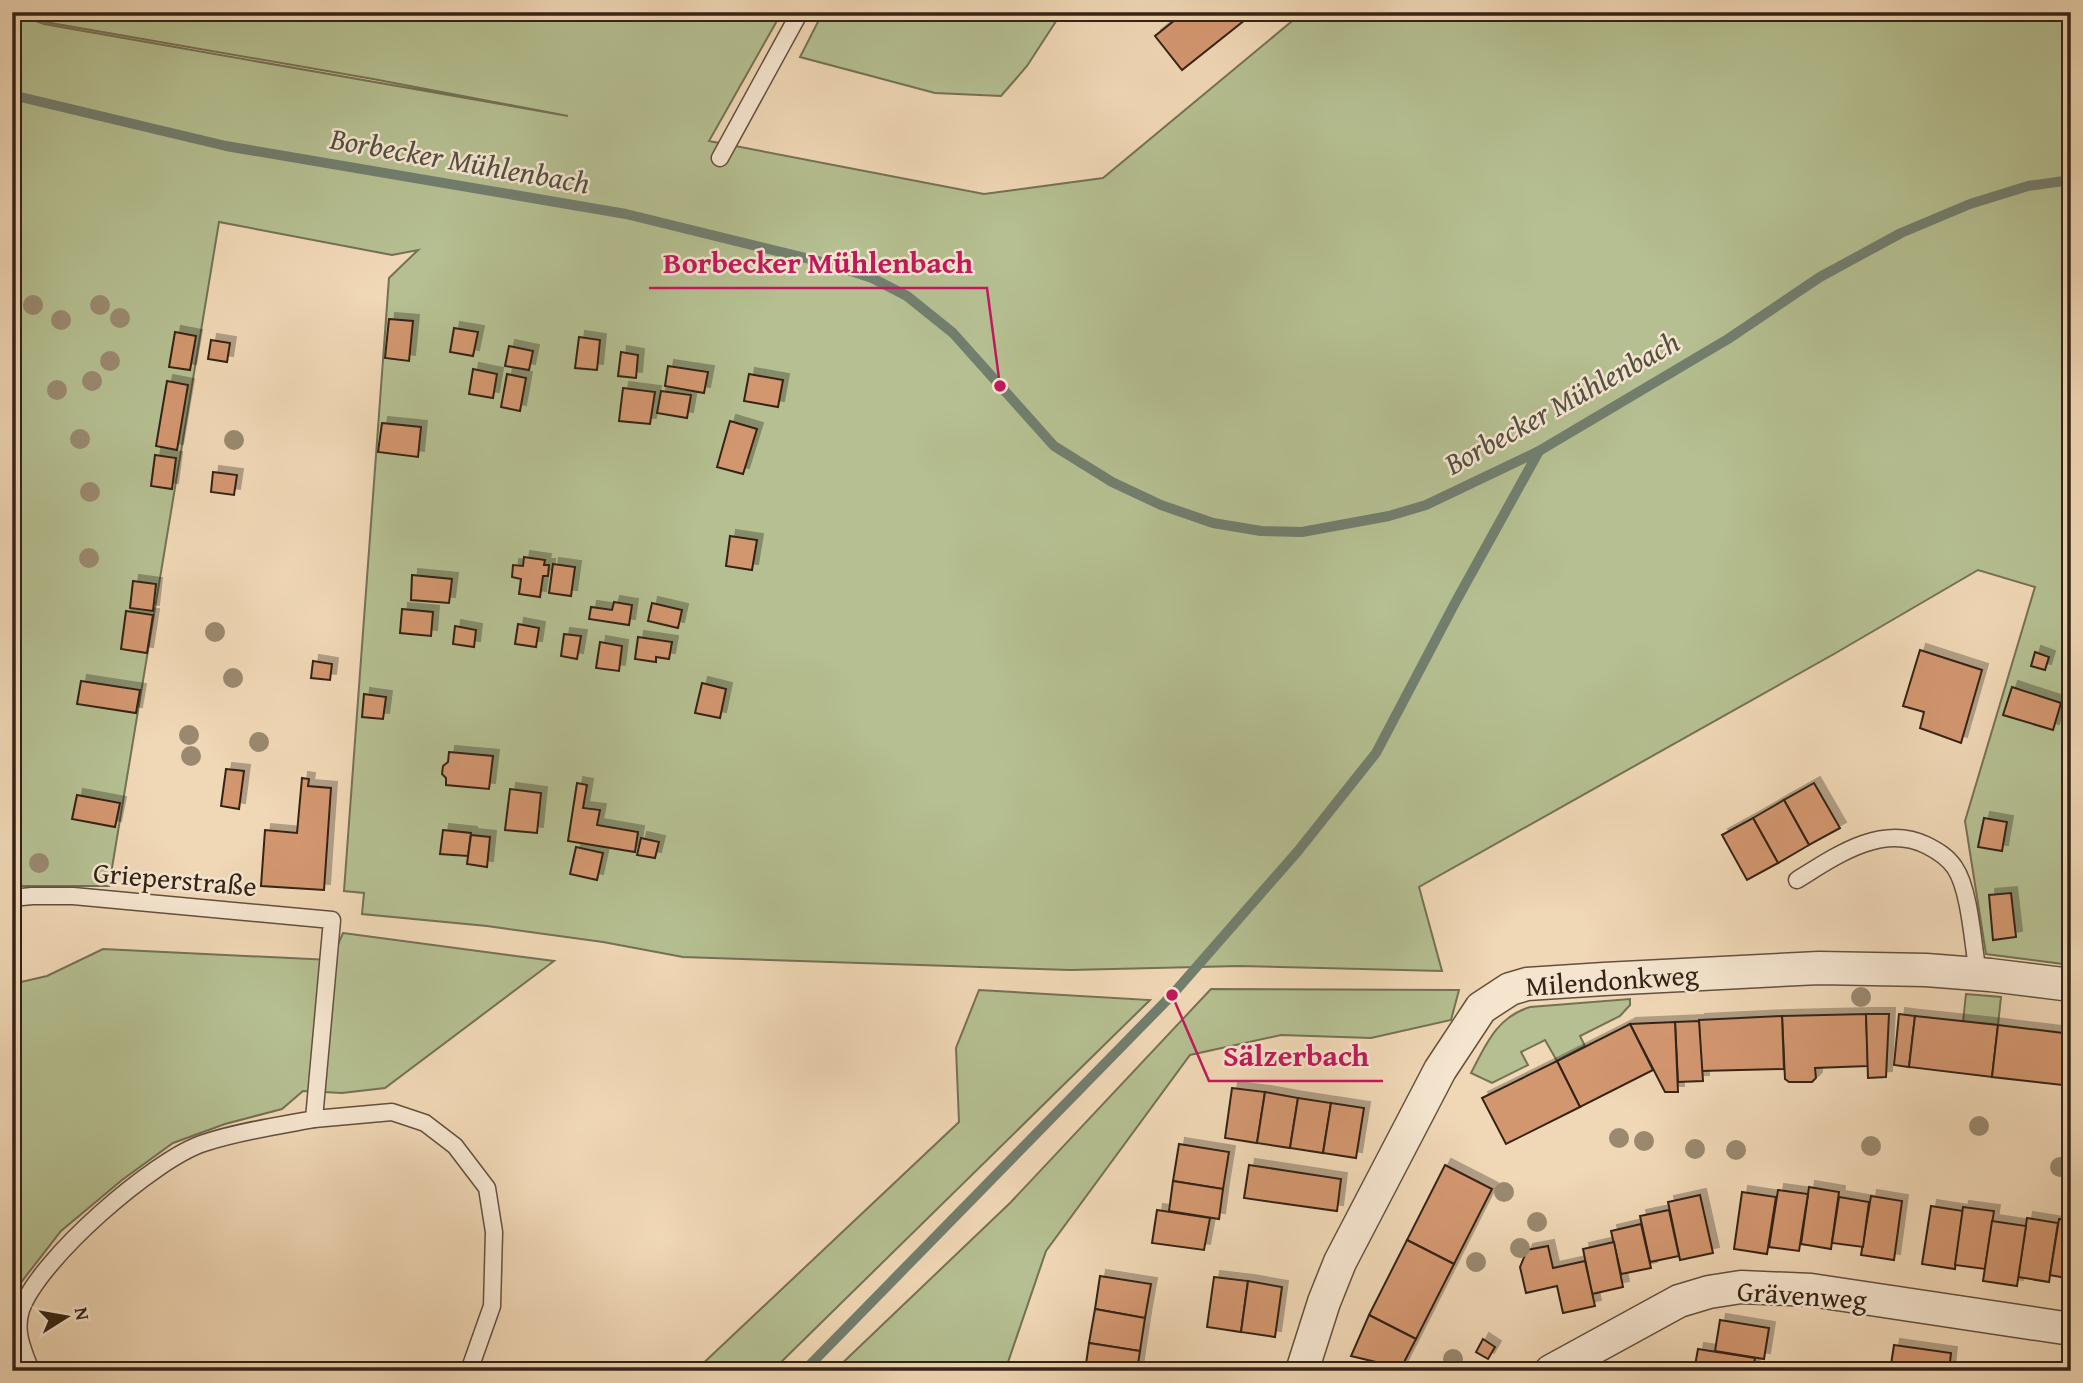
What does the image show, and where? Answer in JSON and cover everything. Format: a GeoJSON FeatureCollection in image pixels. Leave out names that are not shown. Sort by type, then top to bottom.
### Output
{"type":"FeatureCollection","features":[{"type":"Feature","properties":{"kind":"street","name":"Milendonkweg"},"geometry":{"type":"LineString","coordinates":[[1303,1371],[1324,1302],[1361,1219],[1440,1070],[1476,1014],[1498,995],[1527,984],[1763,970],[1895,968],[2071,985]]}},
{"type":"Feature","properties":{"kind":"street","name":"Grävenweg"},"geometry":{"type":"LineString","coordinates":[[1551,1371],[1679,1301],[1709,1292],[1741,1287],[1773,1287],[1828,1293],[2071,1329]]}},
{"type":"Feature","properties":{"kind":"lane"},"geometry":{"type":"LineString","coordinates":[[720,158],[800,12]]}},
{"type":"Feature","properties":{"kind":"lane"},"geometry":{"type":"LineString","coordinates":[[1797,880],[1829,859],[1874,841],[1896,837],[1920,842],[1942,853],[1956,869],[1965,891],[1978,974]]}},
{"type":"Feature","properties":{"kind":"lane","name":"Grieperstraße"},"geometry":{"type":"LineString","coordinates":[[12,898],[73,896],[332,920],[314,1119]]}},
{"type":"Feature","properties":{"kind":"lane"},"geometry":{"type":"LineString","coordinates":[[32,1371],[18,1339],[21,1310],[39,1277],[84,1227],[161,1166],[202,1143],[314,1119],[392,1112],[425,1123],[455,1146],[486,1188],[494,1232],[492,1306],[469,1371]]}},
{"type":"Feature","properties":{"kind":"green space"},"geometry":{"type":"Polygon","coordinates":[[[12,12],[44,24],[568,116],[45,22],[18,12],[782,12],[709,141],[984,194],[1103,178],[1303,12],[2071,12],[2071,965],[1986,954],[1965,821],[2035,587],[1978,570],[1419,887],[1442,971],[1239,966],[1070,970],[683,957],[603,942],[487,926],[362,914],[364,893],[344,891],[389,278],[418,250],[392,255],[219,222],[109,886],[12,886],[12,12]]]}},
{"type":"Feature","properties":{"kind":"green space"},"geometry":{"type":"Polygon","coordinates":[[[823,12],[1062,12],[1027,66],[1001,96],[935,93],[800,57],[823,12]]]}},
{"type":"Feature","properties":{"kind":"green space"},"geometry":{"type":"Polygon","coordinates":[[[343,933],[554,961],[385,1088],[342,1093],[303,1091],[282,1109],[225,1124],[173,1143],[122,1180],[61,1231],[12,1294],[12,984],[47,976],[103,949],[331,960],[343,933]]]}},
{"type":"Feature","properties":{"kind":"green space"},"geometry":{"type":"Polygon","coordinates":[[[1211,989],[1459,990],[1451,1020],[1371,1038],[1281,1035],[1190,1055],[1046,1251],[1005,1371],[834,1371],[1010,1203],[1211,989]]]}},
{"type":"Feature","properties":{"kind":"green space"},"geometry":{"type":"Polygon","coordinates":[[[979,990],[1150,1000],[772,1371],[695,1371],[959,1122],[956,1048],[979,990]]]}},
{"type":"Feature","properties":{"kind":"green space"},"geometry":{"type":"Polygon","coordinates":[[[1966,994],[2001,997],[1998,1025],[1963,1022],[1966,994]]]}},
{"type":"Feature","properties":{"kind":"green space"},"geometry":{"type":"Polygon","coordinates":[[[1630,999],[1630,1005],[1620,1016],[1580,1036],[1585,1046],[1557,1061],[1545,1040],[1521,1052],[1528,1065],[1492,1083],[1471,1073],[1494,1033],[1509,1017],[1519,1012],[1530,1007],[1630,999]]]}},
{"type":"Feature","properties":{"kind":"building"},"geometry":{"type":"Polygon","coordinates":[[[1185,12],[1255,12],[1182,70],[1155,36],[1185,12]]]}},
{"type":"Feature","properties":{"kind":"building"},"geometry":{"type":"Polygon","coordinates":[[[389,319],[413,321],[409,361],[385,358],[389,319]]]}},
{"type":"Feature","properties":{"kind":"building"},"geometry":{"type":"Polygon","coordinates":[[[454,328],[478,332],[473,356],[450,352],[454,328]]]}},
{"type":"Feature","properties":{"kind":"building"},"geometry":{"type":"Polygon","coordinates":[[[175,332],[196,336],[190,370],[169,367],[175,332]]]}},
{"type":"Feature","properties":{"kind":"building"},"geometry":{"type":"Polygon","coordinates":[[[579,337],[600,340],[597,370],[575,368],[579,337]]]}},
{"type":"Feature","properties":{"kind":"building"},"geometry":{"type":"Polygon","coordinates":[[[211,340],[230,343],[227,362],[208,359],[211,340]]]}},
{"type":"Feature","properties":{"kind":"building"},"geometry":{"type":"Polygon","coordinates":[[[509,346],[533,351],[529,370],[505,366],[509,346]]]}},
{"type":"Feature","properties":{"kind":"building"},"geometry":{"type":"Polygon","coordinates":[[[621,352],[638,355],[636,378],[618,376],[621,352]]]}},
{"type":"Feature","properties":{"kind":"building"},"geometry":{"type":"Polygon","coordinates":[[[668,366],[708,372],[704,393],[665,386],[668,366]]]}},
{"type":"Feature","properties":{"kind":"building"},"geometry":{"type":"Polygon","coordinates":[[[473,369],[497,374],[493,398],[469,394],[473,369]]]}},
{"type":"Feature","properties":{"kind":"building"},"geometry":{"type":"Polygon","coordinates":[[[507,374],[526,378],[520,411],[501,407],[507,374]]]}},
{"type":"Feature","properties":{"kind":"building"},"geometry":{"type":"Polygon","coordinates":[[[749,374],[783,380],[778,407],[744,401],[749,374]]]}},
{"type":"Feature","properties":{"kind":"building"},"geometry":{"type":"Polygon","coordinates":[[[167,381],[188,385],[177,450],[156,446],[167,381]]]}},
{"type":"Feature","properties":{"kind":"building"},"geometry":{"type":"Polygon","coordinates":[[[623,388],[655,392],[650,424],[619,421],[623,388]]]}},
{"type":"Feature","properties":{"kind":"building"},"geometry":{"type":"Polygon","coordinates":[[[661,391],[691,395],[687,418],[657,413],[661,391]]]}},
{"type":"Feature","properties":{"kind":"building"},"geometry":{"type":"Polygon","coordinates":[[[730,421],[757,429],[743,474],[717,467],[730,421]]]}},
{"type":"Feature","properties":{"kind":"building"},"geometry":{"type":"Polygon","coordinates":[[[382,423],[421,427],[418,457],[378,452],[382,423]]]}},
{"type":"Feature","properties":{"kind":"building"},"geometry":{"type":"Polygon","coordinates":[[[155,455],[176,458],[172,489],[151,486],[155,455]]]}},
{"type":"Feature","properties":{"kind":"building"},"geometry":{"type":"Polygon","coordinates":[[[213,472],[237,475],[234,495],[211,492],[213,472]]]}},
{"type":"Feature","properties":{"kind":"building"},"geometry":{"type":"Polygon","coordinates":[[[730,536],[757,540],[752,570],[726,566],[730,536]]]}},
{"type":"Feature","properties":{"kind":"building"},"geometry":{"type":"Polygon","coordinates":[[[524,557],[545,560],[544,565],[549,565],[548,576],[543,576],[540,597],[519,594],[521,579],[512,577],[513,565],[523,566],[524,557]]]}},
{"type":"Feature","properties":{"kind":"building"},"geometry":{"type":"Polygon","coordinates":[[[553,564],[575,567],[571,596],[549,593],[553,564]]]}},
{"type":"Feature","properties":{"kind":"building"},"geometry":{"type":"Polygon","coordinates":[[[412,575],[452,579],[449,603],[411,600],[412,575]]]}},
{"type":"Feature","properties":{"kind":"building"},"geometry":{"type":"Polygon","coordinates":[[[133,581],[156,584],[153,611],[130,608],[133,581]]]}},
{"type":"Feature","properties":{"kind":"building"},"geometry":{"type":"Polygon","coordinates":[[[614,602],[632,605],[629,625],[589,619],[591,607],[612,610],[614,602]]]}},
{"type":"Feature","properties":{"kind":"building"},"geometry":{"type":"Polygon","coordinates":[[[652,603],[682,610],[678,628],[648,621],[652,603]]]}},
{"type":"Feature","properties":{"kind":"building"},"geometry":{"type":"Polygon","coordinates":[[[402,609],[433,612],[431,636],[400,633],[402,609]]]}},
{"type":"Feature","properties":{"kind":"building"},"geometry":{"type":"Polygon","coordinates":[[[126,611],[153,615],[147,653],[121,649],[126,611]]]}},
{"type":"Feature","properties":{"kind":"building"},"geometry":{"type":"Polygon","coordinates":[[[518,624],[539,628],[536,647],[515,644],[518,624]]]}},
{"type":"Feature","properties":{"kind":"building"},"geometry":{"type":"Polygon","coordinates":[[[455,626],[476,630],[474,647],[453,644],[455,626]]]}},
{"type":"Feature","properties":{"kind":"building"},"geometry":{"type":"Polygon","coordinates":[[[564,634],[581,636],[577,659],[561,656],[564,634]]]}},
{"type":"Feature","properties":{"kind":"building"},"geometry":{"type":"Polygon","coordinates":[[[638,637],[672,642],[669,659],[656,657],[656,662],[635,659],[638,637]]]}},
{"type":"Feature","properties":{"kind":"building"},"geometry":{"type":"Polygon","coordinates":[[[600,642],[622,646],[619,671],[596,668],[600,642]]]}},
{"type":"Feature","properties":{"kind":"building"},"geometry":{"type":"Polygon","coordinates":[[[1920,650],[1982,670],[1961,743],[1920,728],[1924,712],[1903,706],[1920,650]]]}},
{"type":"Feature","properties":{"kind":"building"},"geometry":{"type":"Polygon","coordinates":[[[2035,652],[2049,657],[2045,670],[2031,666],[2035,652]]]}},
{"type":"Feature","properties":{"kind":"building"},"geometry":{"type":"Polygon","coordinates":[[[313,661],[332,664],[330,680],[311,678],[313,661]]]}},
{"type":"Feature","properties":{"kind":"building"},"geometry":{"type":"Polygon","coordinates":[[[81,681],[140,690],[136,713],[77,704],[81,681]]]}},
{"type":"Feature","properties":{"kind":"building"},"geometry":{"type":"Polygon","coordinates":[[[702,683],[726,689],[720,718],[695,713],[702,683]]]}},
{"type":"Feature","properties":{"kind":"building"},"geometry":{"type":"Polygon","coordinates":[[[2012,687],[2061,703],[2053,730],[2003,715],[2012,687]]]}},
{"type":"Feature","properties":{"kind":"building"},"geometry":{"type":"Polygon","coordinates":[[[364,694],[386,697],[383,719],[362,717],[364,694]]]}},
{"type":"Feature","properties":{"kind":"building"},"geometry":{"type":"Polygon","coordinates":[[[449,752],[493,756],[489,789],[446,785],[446,778],[442,774],[449,752]]]}},
{"type":"Feature","properties":{"kind":"building"},"geometry":{"type":"Polygon","coordinates":[[[226,769],[244,771],[239,809],[221,806],[226,769]]]}},
{"type":"Feature","properties":{"kind":"building"},"geometry":{"type":"Polygon","coordinates":[[[302,778],[309,779],[308,786],[331,788],[324,890],[261,886],[265,830],[297,833],[302,778]]]}},
{"type":"Feature","properties":{"kind":"building"},"geometry":{"type":"Polygon","coordinates":[[[577,783],[587,785],[583,808],[600,810],[597,825],[638,832],[635,852],[568,841],[577,783]]]}},
{"type":"Feature","properties":{"kind":"building"},"geometry":{"type":"Polygon","coordinates":[[[1814,783],[1840,828],[1809,845],[1784,800],[1814,783]]]}},
{"type":"Feature","properties":{"kind":"building"},"geometry":{"type":"Polygon","coordinates":[[[510,789],[541,793],[537,833],[505,830],[510,789]]]}},
{"type":"Feature","properties":{"kind":"building"},"geometry":{"type":"Polygon","coordinates":[[[77,795],[120,803],[115,827],[72,819],[77,795]]]}},
{"type":"Feature","properties":{"kind":"building"},"geometry":{"type":"Polygon","coordinates":[[[1784,800],[1809,845],[1778,863],[1753,818],[1784,800]]]}},
{"type":"Feature","properties":{"kind":"building"},"geometry":{"type":"Polygon","coordinates":[[[1753,818],[1778,863],[1747,880],[1722,835],[1753,818]]]}},
{"type":"Feature","properties":{"kind":"building"},"geometry":{"type":"Polygon","coordinates":[[[1984,818],[2007,822],[2002,851],[1978,847],[1984,818]]]}},
{"type":"Feature","properties":{"kind":"building"},"geometry":{"type":"Polygon","coordinates":[[[443,830],[471,833],[468,856],[440,854],[443,830]]]}},
{"type":"Feature","properties":{"kind":"building"},"geometry":{"type":"Polygon","coordinates":[[[471,835],[490,837],[487,867],[467,864],[471,835]]]}},
{"type":"Feature","properties":{"kind":"building"},"geometry":{"type":"Polygon","coordinates":[[[641,838],[659,842],[655,858],[637,855],[641,838]]]}},
{"type":"Feature","properties":{"kind":"building"},"geometry":{"type":"Polygon","coordinates":[[[576,847],[603,853],[597,880],[570,874],[576,847]]]}},
{"type":"Feature","properties":{"kind":"building"},"geometry":{"type":"Polygon","coordinates":[[[2011,893],[2016,937],[1993,940],[1989,895],[2011,893]]]}},
{"type":"Feature","properties":{"kind":"building"},"geometry":{"type":"Polygon","coordinates":[[[1866,1014],[1868,1066],[1815,1068],[1816,1078],[1812,1082],[1789,1082],[1785,1079],[1782,1016],[1866,1014]]]}},
{"type":"Feature","properties":{"kind":"building"},"geometry":{"type":"Polygon","coordinates":[[[1866,1014],[1889,1014],[1886,1077],[1868,1078],[1866,1014]]]}},
{"type":"Feature","properties":{"kind":"building"},"geometry":{"type":"Polygon","coordinates":[[[1899,1014],[1915,1016],[1909,1067],[1894,1065],[1899,1014]]]}},
{"type":"Feature","properties":{"kind":"building"},"geometry":{"type":"Polygon","coordinates":[[[1782,1016],[1784,1069],[1701,1071],[1699,1020],[1782,1016]]]}},
{"type":"Feature","properties":{"kind":"building"},"geometry":{"type":"Polygon","coordinates":[[[1915,1016],[1998,1025],[1992,1077],[1909,1067],[1915,1016]]]}},
{"type":"Feature","properties":{"kind":"building"},"geometry":{"type":"Polygon","coordinates":[[[1699,1021],[1703,1081],[1678,1082],[1675,1022],[1699,1021]]]}},
{"type":"Feature","properties":{"kind":"building"},"geometry":{"type":"Polygon","coordinates":[[[1675,1022],[1678,1092],[1665,1092],[1630,1024],[1675,1022]]]}},
{"type":"Feature","properties":{"kind":"building"},"geometry":{"type":"Polygon","coordinates":[[[1630,1024],[1653,1070],[1580,1107],[1557,1061],[1630,1024]]]}},
{"type":"Feature","properties":{"kind":"building"},"geometry":{"type":"Polygon","coordinates":[[[1998,1025],[2071,1034],[2071,1086],[1992,1077],[1998,1025]]]}},
{"type":"Feature","properties":{"kind":"building"},"geometry":{"type":"Polygon","coordinates":[[[1557,1061],[1580,1107],[1506,1144],[1482,1098],[1557,1061]]]}},
{"type":"Feature","properties":{"kind":"building"},"geometry":{"type":"Polygon","coordinates":[[[1232,1088],[1265,1092],[1257,1143],[1225,1138],[1232,1088]]]}},
{"type":"Feature","properties":{"kind":"building"},"geometry":{"type":"Polygon","coordinates":[[[1265,1092],[1298,1098],[1290,1148],[1257,1143],[1265,1092]]]}},
{"type":"Feature","properties":{"kind":"building"},"geometry":{"type":"Polygon","coordinates":[[[1298,1098],[1331,1103],[1323,1153],[1290,1148],[1298,1098]]]}},
{"type":"Feature","properties":{"kind":"building"},"geometry":{"type":"Polygon","coordinates":[[[1331,1103],[1364,1108],[1356,1158],[1323,1153],[1331,1103]]]}},
{"type":"Feature","properties":{"kind":"building"},"geometry":{"type":"Polygon","coordinates":[[[1179,1144],[1229,1152],[1223,1189],[1173,1181],[1179,1144]]]}},
{"type":"Feature","properties":{"kind":"building"},"geometry":{"type":"Polygon","coordinates":[[[1249,1165],[1341,1179],[1337,1211],[1244,1198],[1249,1165]]]}},
{"type":"Feature","properties":{"kind":"building"},"geometry":{"type":"Polygon","coordinates":[[[1445,1165],[1492,1189],[1454,1264],[1407,1240],[1445,1165]]]}},
{"type":"Feature","properties":{"kind":"building"},"geometry":{"type":"Polygon","coordinates":[[[1173,1181],[1223,1189],[1219,1219],[1169,1211],[1173,1181]]]}},
{"type":"Feature","properties":{"kind":"building"},"geometry":{"type":"Polygon","coordinates":[[[1809,1187],[1839,1192],[1831,1249],[1801,1244],[1809,1187]]]}},
{"type":"Feature","properties":{"kind":"building"},"geometry":{"type":"Polygon","coordinates":[[[1778,1190],[1808,1194],[1799,1251],[1769,1247],[1778,1190]]]}},
{"type":"Feature","properties":{"kind":"building"},"geometry":{"type":"Polygon","coordinates":[[[1742,1192],[1776,1197],[1767,1254],[1734,1249],[1742,1192]]]}},
{"type":"Feature","properties":{"kind":"building"},"geometry":{"type":"Polygon","coordinates":[[[1700,1195],[1713,1253],[1680,1260],[1668,1202],[1700,1195]]]}},
{"type":"Feature","properties":{"kind":"building"},"geometry":{"type":"Polygon","coordinates":[[[1871,1196],[1902,1201],[1894,1260],[1861,1255],[1871,1196]]]}},
{"type":"Feature","properties":{"kind":"building"},"geometry":{"type":"Polygon","coordinates":[[[1839,1197],[1869,1202],[1863,1247],[1832,1243],[1839,1197]]]}},
{"type":"Feature","properties":{"kind":"building"},"geometry":{"type":"Polygon","coordinates":[[[1931,1206],[1963,1211],[1955,1269],[1922,1264],[1931,1206]]]}},
{"type":"Feature","properties":{"kind":"building"},"geometry":{"type":"Polygon","coordinates":[[[1963,1207],[1994,1211],[1985,1269],[1955,1265],[1963,1207]]]}},
{"type":"Feature","properties":{"kind":"building"},"geometry":{"type":"Polygon","coordinates":[[[1157,1210],[1210,1218],[1204,1250],[1152,1243],[1157,1210]]]}},
{"type":"Feature","properties":{"kind":"building"},"geometry":{"type":"Polygon","coordinates":[[[1669,1210],[1679,1256],[1650,1262],[1640,1216],[1669,1210]]]}},
{"type":"Feature","properties":{"kind":"building"},"geometry":{"type":"Polygon","coordinates":[[[2027,1218],[2058,1223],[2049,1282],[2018,1277],[2027,1218]]]}},
{"type":"Feature","properties":{"kind":"building"},"geometry":{"type":"Polygon","coordinates":[[[2059,1219],[2071,1220],[2071,1279],[2050,1275],[2059,1219]]]}},
{"type":"Feature","properties":{"kind":"building"},"geometry":{"type":"Polygon","coordinates":[[[1992,1221],[2026,1226],[2017,1286],[1983,1281],[1992,1221]]]}},
{"type":"Feature","properties":{"kind":"building"},"geometry":{"type":"Polygon","coordinates":[[[1641,1224],[1651,1268],[1621,1274],[1611,1231],[1641,1224]]]}},
{"type":"Feature","properties":{"kind":"building"},"geometry":{"type":"Polygon","coordinates":[[[1407,1240],[1454,1264],[1416,1339],[1369,1315],[1407,1240]]]}},
{"type":"Feature","properties":{"kind":"building"},"geometry":{"type":"Polygon","coordinates":[[[1614,1242],[1623,1287],[1592,1294],[1583,1249],[1614,1242]]]}},
{"type":"Feature","properties":{"kind":"building"},"geometry":{"type":"Polygon","coordinates":[[[1548,1246],[1553,1268],[1585,1261],[1595,1306],[1563,1313],[1557,1286],[1526,1293],[1520,1267],[1527,1250],[1548,1246]]]}},
{"type":"Feature","properties":{"kind":"building"},"geometry":{"type":"Polygon","coordinates":[[[1100,1276],[1151,1284],[1145,1318],[1095,1309],[1100,1276]]]}},
{"type":"Feature","properties":{"kind":"building"},"geometry":{"type":"Polygon","coordinates":[[[1214,1277],[1248,1281],[1241,1332],[1207,1327],[1214,1277]]]}},
{"type":"Feature","properties":{"kind":"building"},"geometry":{"type":"Polygon","coordinates":[[[1248,1281],[1282,1287],[1275,1337],[1241,1332],[1248,1281]]]}},
{"type":"Feature","properties":{"kind":"building"},"geometry":{"type":"Polygon","coordinates":[[[1095,1309],[1145,1318],[1140,1351],[1089,1343],[1095,1309]]]}},
{"type":"Feature","properties":{"kind":"building"},"geometry":{"type":"Polygon","coordinates":[[[1369,1315],[1416,1339],[1401,1368],[1351,1356],[1369,1315]]]}},
{"type":"Feature","properties":{"kind":"building"},"geometry":{"type":"Polygon","coordinates":[[[1720,1320],[1769,1328],[1764,1359],[1715,1351],[1720,1320]]]}},
{"type":"Feature","properties":{"kind":"building"},"geometry":{"type":"Polygon","coordinates":[[[1483,1339],[1495,1347],[1488,1359],[1476,1352],[1483,1339]]]}},
{"type":"Feature","properties":{"kind":"building"},"geometry":{"type":"Polygon","coordinates":[[[1089,1343],[1140,1351],[1137,1371],[1085,1371],[1089,1343]]]}},
{"type":"Feature","properties":{"kind":"building"},"geometry":{"type":"Polygon","coordinates":[[[1894,1345],[1951,1353],[1949,1371],[1890,1371],[1894,1345]]]}},
{"type":"Feature","properties":{"kind":"building"},"geometry":{"type":"Polygon","coordinates":[[[1698,1349],[1755,1358],[1753,1371],[1694,1371],[1698,1349]]]}},
{"type":"Feature","properties":{"kind":"waterway","name":"Borbecker Mühlenbach"},"geometry":{"type":"LineString","coordinates":[[12,95],[226,146],[626,214],[830,264],[872,278],[907,296],[953,333],[1054,446],[1112,482],[1161,505],[1213,523],[1261,531],[1302,532],[1389,516],[1426,505],[1539,451],[1728,339],[1820,277],[1901,233],[1970,204],[2028,186],[2071,180]]}},
{"type":"Feature","properties":{"kind":"waterway"},"geometry":{"type":"LineString","coordinates":[[804,1371],[1172,995],[1298,851],[1376,753],[1539,451]]}},
{"type":"Feature","properties":{"kind":"place","name":"Borbecker Mühlenbach"},"geometry":{"type":"Point","coordinates":[1000,386]}},
{"type":"Feature","properties":{"kind":"place","name":"Sälzerbach"},"geometry":{"type":"Point","coordinates":[1172,995]}}]}
